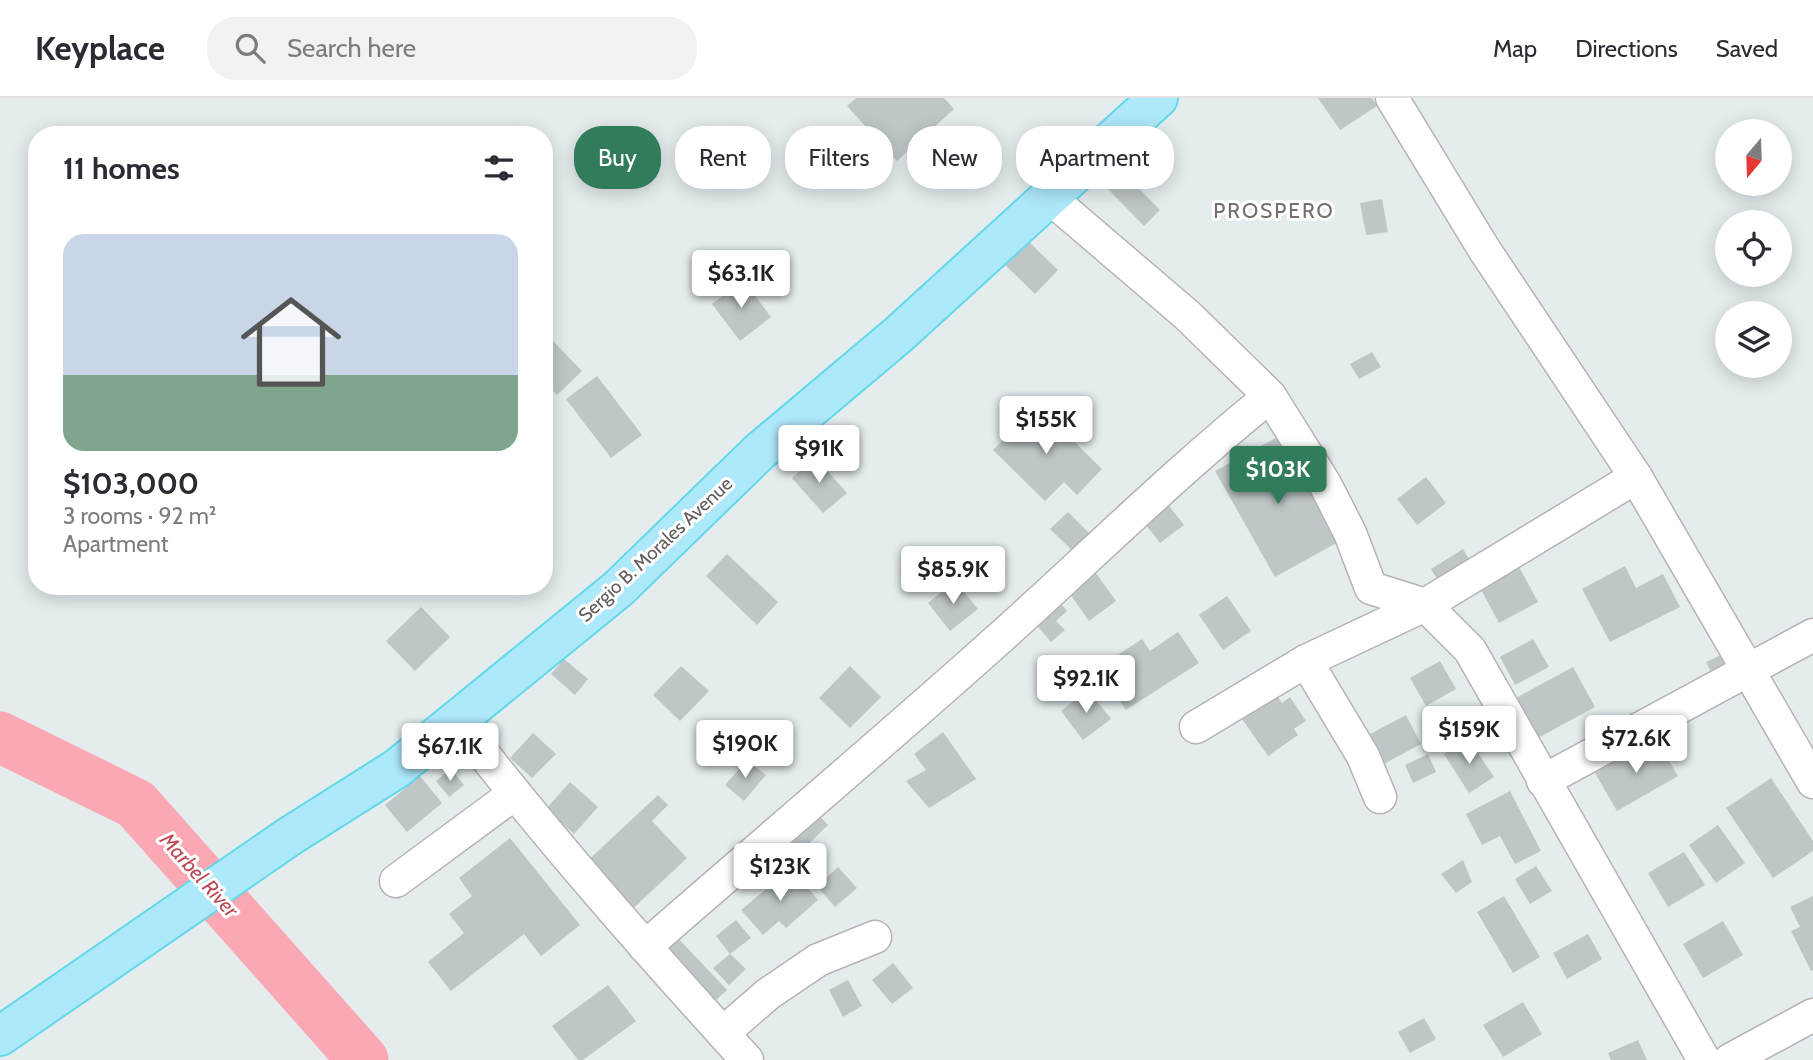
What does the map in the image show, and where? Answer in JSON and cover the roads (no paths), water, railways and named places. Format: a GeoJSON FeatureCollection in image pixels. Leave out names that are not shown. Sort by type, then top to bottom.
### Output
{"type":"FeatureCollection","features":[{"type":"Feature","properties":{"kind":"main road","name":"Sergio B. Morales Avenue"},"geometry":{"type":"LineString","coordinates":[[0,1035],[290,836],[396,769],[457,720],[618,589],[759,452],[898,335],[1158,98]]}},
{"type":"Feature","properties":{"kind":"street"},"geometry":{"type":"LineString","coordinates":[[1392,98],[1484,249],[1636,477],[1813,782]]}},
{"type":"Feature","properties":{"kind":"street"},"geometry":{"type":"LineString","coordinates":[[1049,197],[1187,315],[1269,396],[1325,484],[1350,533],[1371,588],[1424,606],[1469,650],[1704,1060]]}},
{"type":"Feature","properties":{"kind":"street"},"geometry":{"type":"LineString","coordinates":[[645,947],[863,762],[1101,547],[1171,478],[1269,396]]}},
{"type":"Feature","properties":{"kind":"street"},"geometry":{"type":"LineString","coordinates":[[1196,727],[1306,661],[1424,606],[1636,477]]}},
{"type":"Feature","properties":{"kind":"street"},"geometry":{"type":"LineString","coordinates":[[1543,781],[1751,671],[1813,635]]}},
{"type":"Feature","properties":{"kind":"street"},"geometry":{"type":"LineString","coordinates":[[1306,661],[1363,756],[1380,797]]}},
{"type":"Feature","properties":{"kind":"street"},"geometry":{"type":"LineString","coordinates":[[457,720],[514,794],[645,947],[747,1060]]}},
{"type":"Feature","properties":{"kind":"street"},"geometry":{"type":"LineString","coordinates":[[396,881],[514,794]]}},
{"type":"Feature","properties":{"kind":"street"},"geometry":{"type":"LineString","coordinates":[[723,1033],[768,993],[818,960],[875,937]]}},
{"type":"Feature","properties":{"kind":"street"},"geometry":{"type":"LineString","coordinates":[[1730,1060],[1813,1015]]}},
{"type":"Feature","properties":{"kind":"waterway","name":"Marbel River"},"geometry":{"type":"LineString","coordinates":[[0,737],[136,804],[363,1060]]}},
{"type":"Feature","properties":{"kind":"district","name":"PROSPERO"},"geometry":{"type":"Point","coordinates":[1274,211]}}]}
